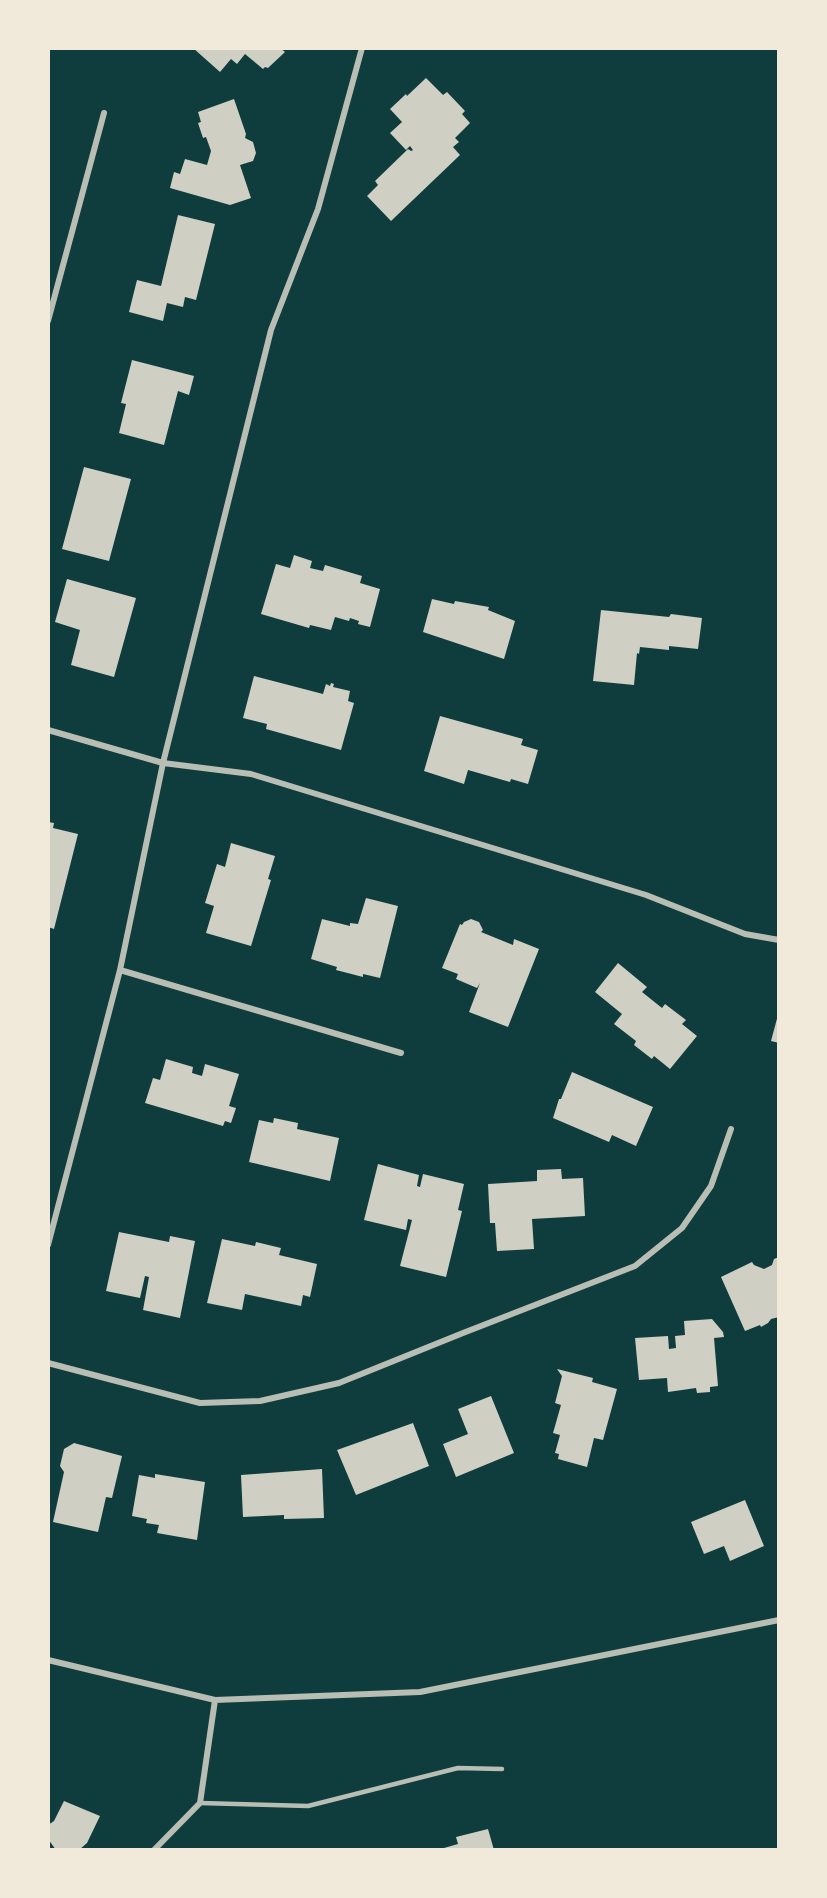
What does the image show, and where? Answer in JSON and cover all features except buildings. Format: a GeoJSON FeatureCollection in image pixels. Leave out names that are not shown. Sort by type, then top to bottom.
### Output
{"type":"FeatureCollection","features":[{"type":"Feature","properties":{"kind":"street"},"geometry":{"type":"LineString","coordinates":[[48,1245],[120,970],[163,762],[271,330],[318,209],[362,48]]}},
{"type":"Feature","properties":{"kind":"street"},"geometry":{"type":"LineString","coordinates":[[48,321],[104,113]]}},
{"type":"Feature","properties":{"kind":"street"},"geometry":{"type":"LineString","coordinates":[[48,730],[163,762],[250,774],[646,895],[745,934],[779,940]]}},
{"type":"Feature","properties":{"kind":"street"},"geometry":{"type":"LineString","coordinates":[[120,970],[401,1053]]}},
{"type":"Feature","properties":{"kind":"street"},"geometry":{"type":"LineString","coordinates":[[48,1363],[200,1403],[260,1401],[339,1383],[635,1266],[682,1228],[711,1186],[731,1129]]}},
{"type":"Feature","properties":{"kind":"street"},"geometry":{"type":"LineString","coordinates":[[48,1660],[215,1700],[420,1692],[779,1620]]}},
{"type":"Feature","properties":{"kind":"street"},"geometry":{"type":"LineString","coordinates":[[154,1850],[200,1803],[215,1700]]}},
{"type":"Feature","properties":{"kind":"lane"},"geometry":{"type":"LineString","coordinates":[[200,1803],[308,1806],[458,1768],[502,1769]]}}]}
